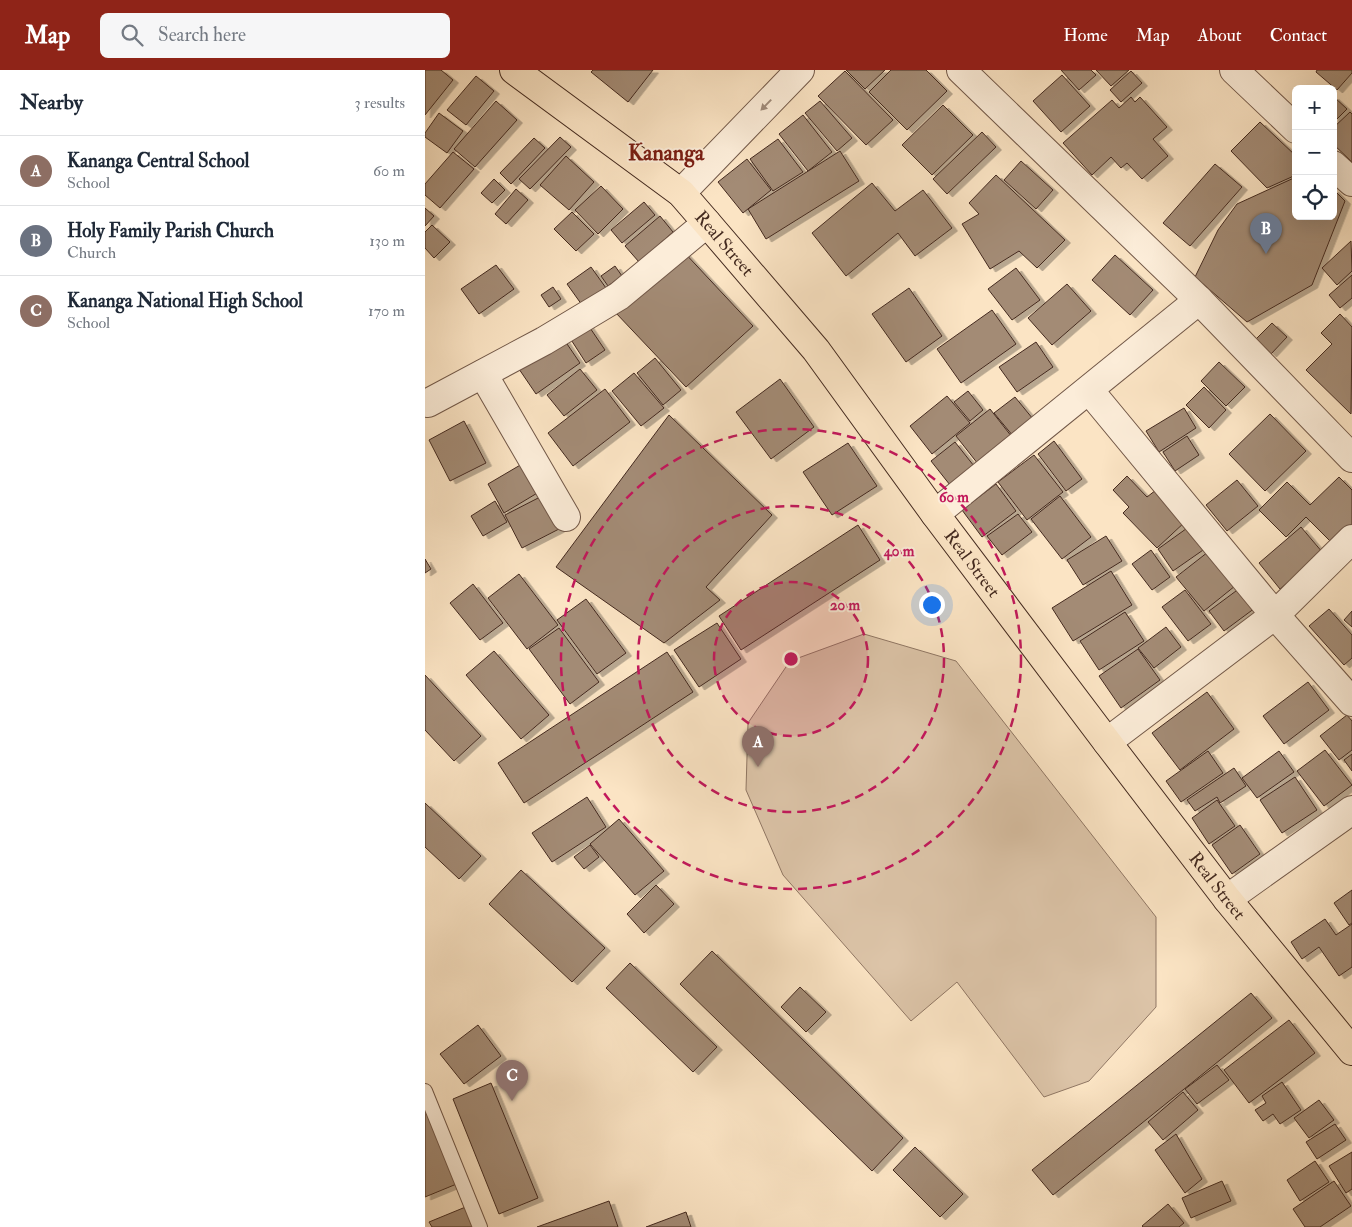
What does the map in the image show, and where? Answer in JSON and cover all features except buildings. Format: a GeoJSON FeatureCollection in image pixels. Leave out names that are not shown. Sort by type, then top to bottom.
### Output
{"type":"FeatureCollection","features":[{"type":"Feature","properties":{"kind":"highway","name":"Real Street"},"geometry":{"type":"LineString","coordinates":[[514,70],[681,193],[816,350],[935,514],[1227,899],[1352,1051]]}},
{"type":"Feature","properties":{"kind":"street"},"geometry":{"type":"LineString","coordinates":[[681,193],[800,70]]}},
{"type":"Feature","properties":{"kind":"street"},"geometry":{"type":"LineString","coordinates":[[961,70],[1199,300],[1352,458]]}},
{"type":"Feature","properties":{"kind":"street"},"geometry":{"type":"LineString","coordinates":[[1234,70],[1292,125]]}},
{"type":"Feature","properties":{"kind":"street"},"geometry":{"type":"LineString","coordinates":[[1337,168],[1352,182]]}},
{"type":"Feature","properties":{"kind":"street"},"geometry":{"type":"LineString","coordinates":[[428,403],[544,341],[619,296],[707,223]]}},
{"type":"Feature","properties":{"kind":"street"},"geometry":{"type":"LineString","coordinates":[[935,514],[1199,300]]}},
{"type":"Feature","properties":{"kind":"street"},"geometry":{"type":"LineString","coordinates":[[483,374],[566,516]]}},
{"type":"Feature","properties":{"kind":"street"},"geometry":{"type":"LineString","coordinates":[[1089,390],[1275,615],[1352,702]]}},
{"type":"Feature","properties":{"kind":"street"},"geometry":{"type":"LineString","coordinates":[[1107,742],[1275,615],[1352,540]]}},
{"type":"Feature","properties":{"kind":"street"},"geometry":{"type":"LineString","coordinates":[[1227,899],[1352,810]]}},
{"type":"Feature","properties":{"kind":"lane"},"geometry":{"type":"LineString","coordinates":[[425,1091],[480,1227]]}},
{"type":"Feature","properties":{"kind":"shaded area"},"geometry":{"type":"Polygon","coordinates":[[[864,634],[956,661],[1156,917],[1156,1007],[1089,1081],[1044,1097],[957,982],[911,1021],[783,875],[746,790],[748,723],[790,661],[864,634]]]}},
{"type":"Feature","properties":{"kind":"place","name":"Holy Family Parish Church"},"geometry":{"type":"Point","coordinates":[1266,254]}},
{"type":"Feature","properties":{"kind":"place","name":"Kananga Central School"},"geometry":{"type":"Point","coordinates":[758,767]}},
{"type":"Feature","properties":{"kind":"place","name":"Kananga National High School"},"geometry":{"type":"Point","coordinates":[512,1101]}},
{"type":"Feature","properties":{"kind":"district","name":"Kananga"},"geometry":{"type":"Point","coordinates":[666,152]}}]}
